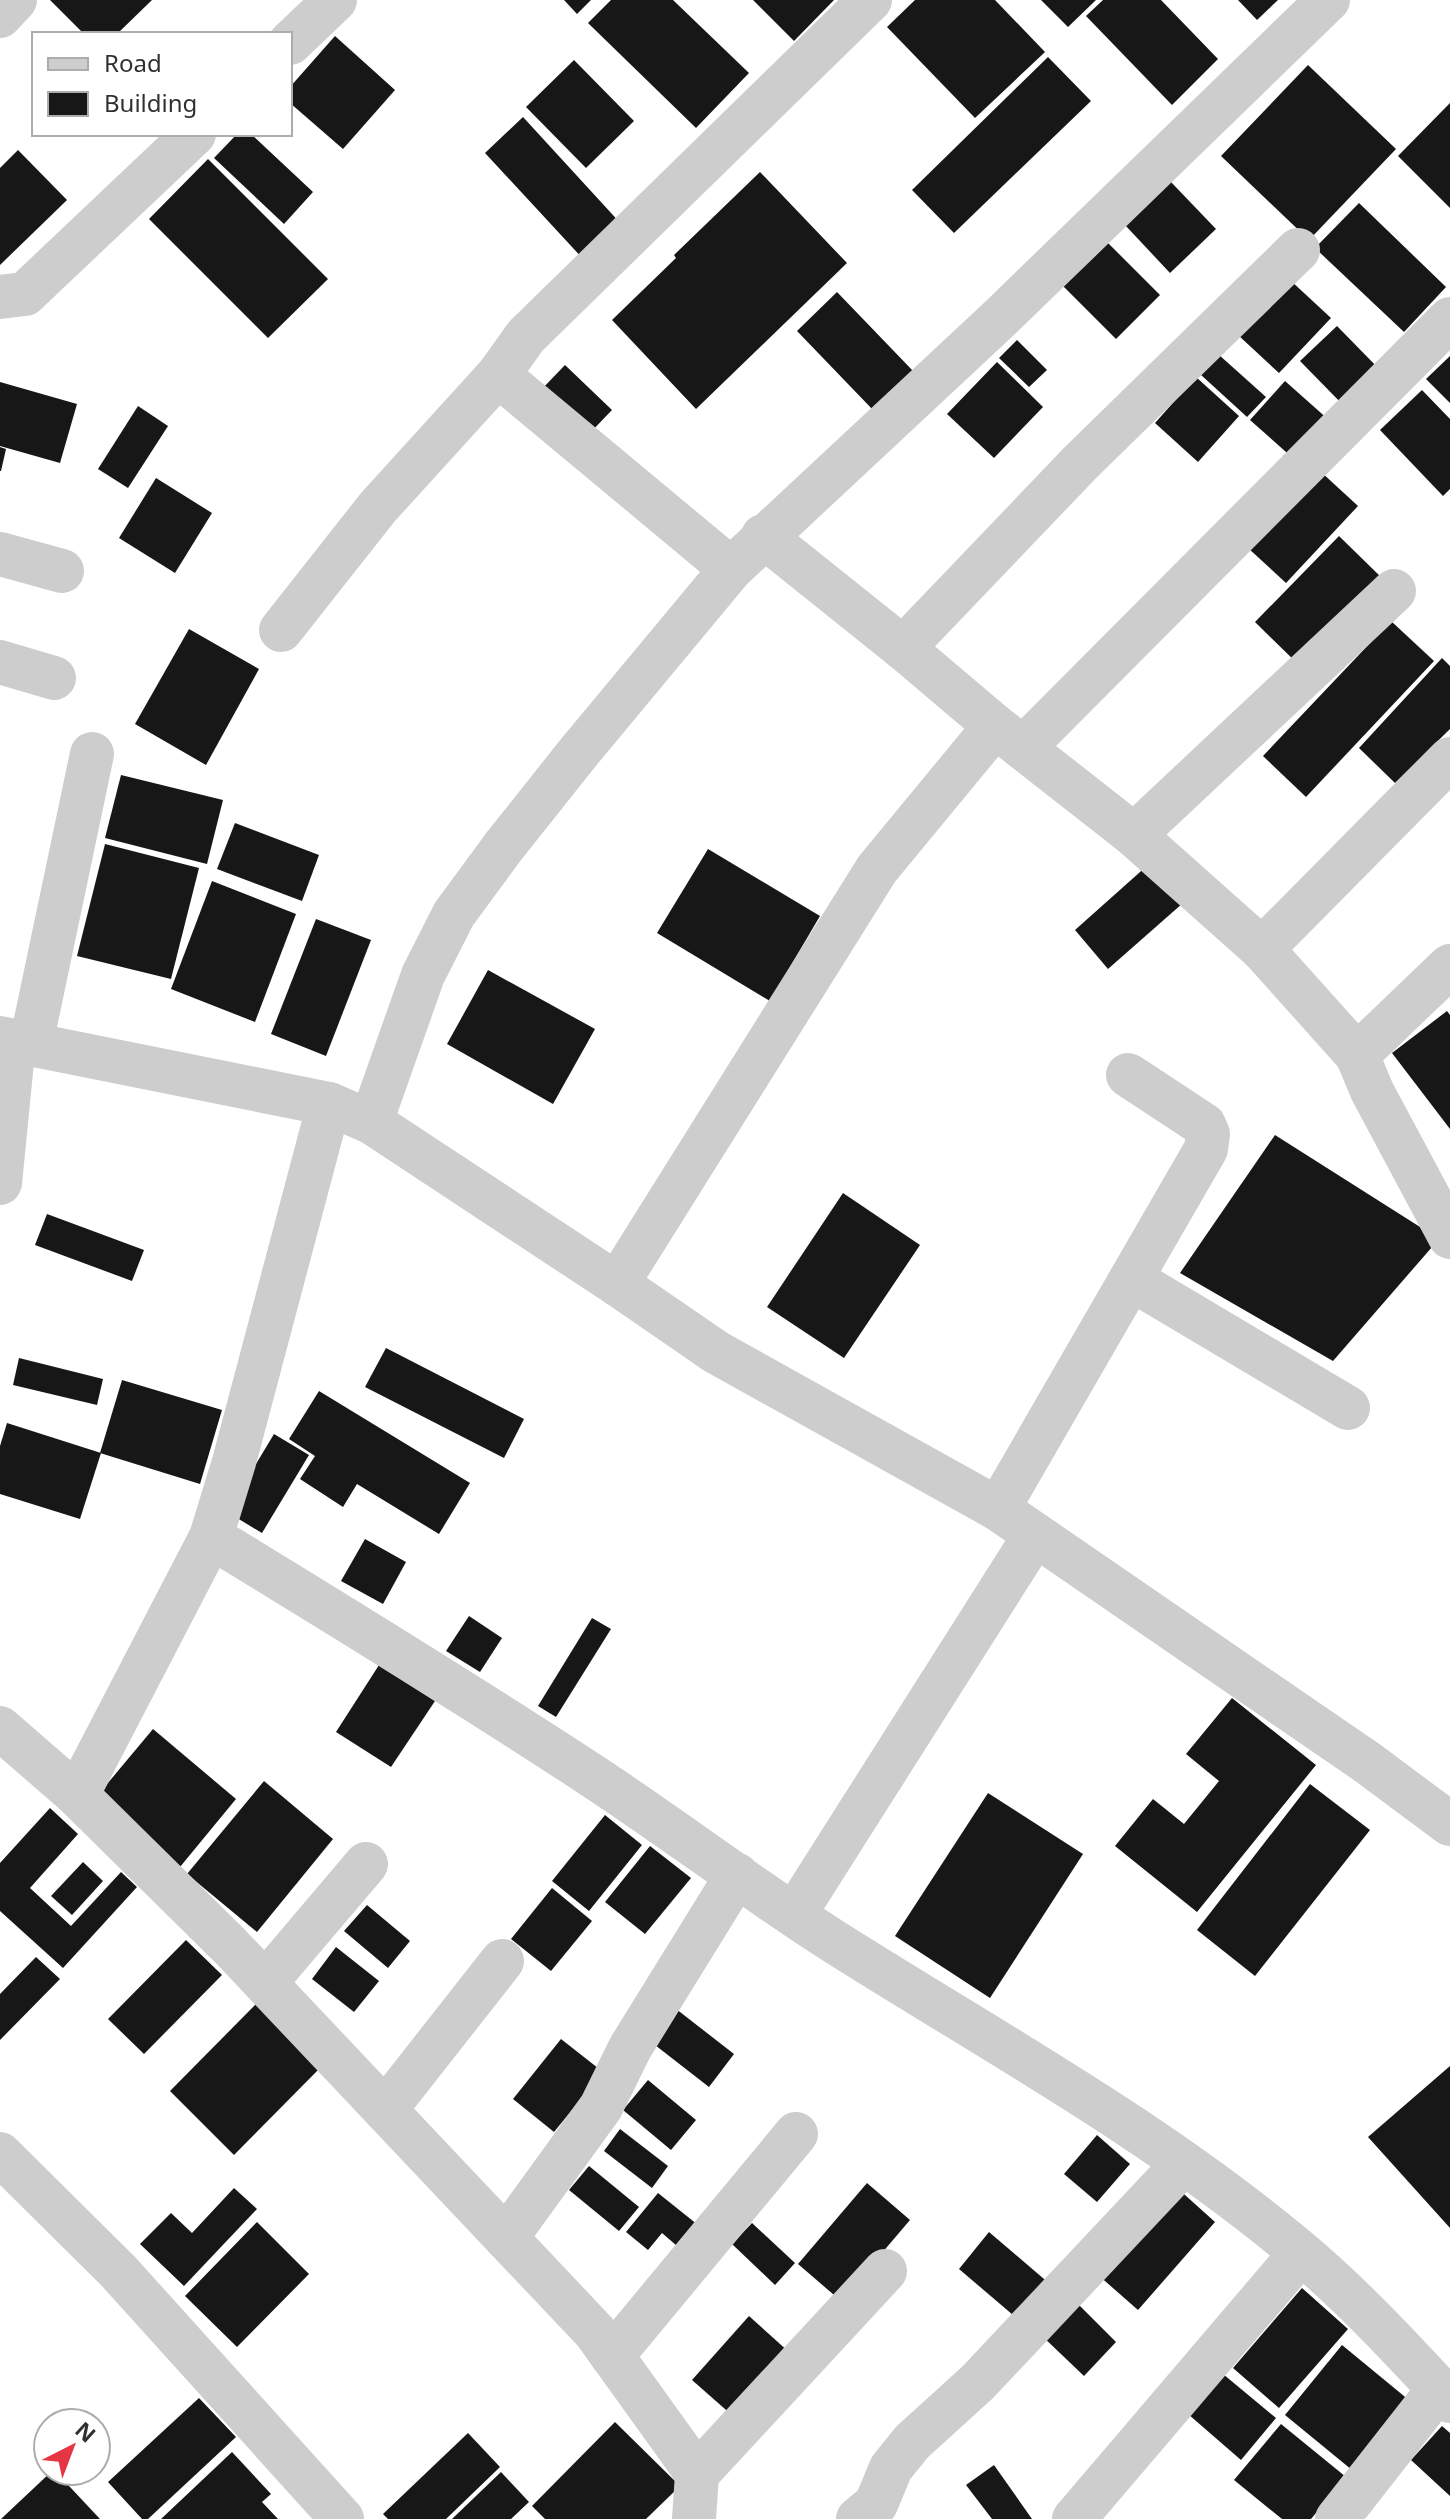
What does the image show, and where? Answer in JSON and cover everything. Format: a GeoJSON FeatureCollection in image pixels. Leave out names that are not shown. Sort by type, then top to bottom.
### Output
{"type":"FeatureCollection","features":[{"type":"Feature","properties":{"kind":"street"},"geometry":{"type":"LineString","coordinates":[[0,16],[15,0]]}},
{"type":"Feature","properties":{"kind":"street"},"geometry":{"type":"LineString","coordinates":[[292,41],[335,0]]}},
{"type":"Feature","properties":{"kind":"street"},"geometry":{"type":"LineString","coordinates":[[281,630],[378,507],[498,375],[526,336],[870,0]]}},
{"type":"Feature","properties":{"kind":"street"},"geometry":{"type":"LineString","coordinates":[[371,1122],[423,975],[454,914],[578,753],[731,569],[1000,318],[1328,0]]}},
{"type":"Feature","properties":{"kind":"street"},"geometry":{"type":"LineString","coordinates":[[0,297],[25,294],[192,136]]}},
{"type":"Feature","properties":{"kind":"street"},"geometry":{"type":"LineString","coordinates":[[903,648],[1081,462],[1298,250]]}},
{"type":"Feature","properties":{"kind":"street"},"geometry":{"type":"LineString","coordinates":[[617,1284],[877,869],[1009,737],[1450,319]]}},
{"type":"Feature","properties":{"kind":"street"},"geometry":{"type":"LineString","coordinates":[[498,375],[731,569]]}},
{"type":"Feature","properties":{"kind":"street"},"geometry":{"type":"LineString","coordinates":[[763,536],[1134,835],[1262,949],[1357,1055],[1372,1091],[1450,1237]]}},
{"type":"Feature","properties":{"kind":"street"},"geometry":{"type":"LineString","coordinates":[[0,554],[62,571]]}},
{"type":"Feature","properties":{"kind":"street"},"geometry":{"type":"LineString","coordinates":[[1134,835],[1394,591]]}},
{"type":"Feature","properties":{"kind":"street"},"geometry":{"type":"LineString","coordinates":[[0,662],[54,678]]}},
{"type":"Feature","properties":{"kind":"street"},"geometry":{"type":"LineString","coordinates":[[0,1183],[15,1041],[92,754]]}},
{"type":"Feature","properties":{"kind":"street"},"geometry":{"type":"LineString","coordinates":[[1262,949],[1450,759]]}},
{"type":"Feature","properties":{"kind":"street"},"geometry":{"type":"LineString","coordinates":[[1357,1055],[1449,970]]}},
{"type":"Feature","properties":{"kind":"street"},"geometry":{"type":"LineString","coordinates":[[15,1041],[329,1104],[371,1122],[716,1352],[998,1509],[1368,1763],[1443,1807]]}},
{"type":"Feature","properties":{"kind":"street"},"geometry":{"type":"LineString","coordinates":[[998,1509],[1206,1149],[1208,1134],[1204,1125],[1128,1075]]}},
{"type":"Feature","properties":{"kind":"street"},"geometry":{"type":"LineString","coordinates":[[77,1795],[211,1537],[234,1462],[329,1104]]}},
{"type":"Feature","properties":{"kind":"street"},"geometry":{"type":"LineString","coordinates":[[1131,1279],[1348,1408]]}},
{"type":"Feature","properties":{"kind":"street"},"geometry":{"type":"LineString","coordinates":[[794,1915],[1035,1535]]}},
{"type":"Feature","properties":{"kind":"street"},"geometry":{"type":"LineString","coordinates":[[211,1537],[416,1662],[593,1776],[794,1915],[1115,2114],[1301,2253],[1379,2326],[1445,2395],[1337,2519]]}},
{"type":"Feature","properties":{"kind":"street"},"geometry":{"type":"LineString","coordinates":[[0,1728],[77,1795],[265,1983],[595,2332],[697,2474]]}},
{"type":"Feature","properties":{"kind":"street"},"geometry":{"type":"LineString","coordinates":[[265,1983],[366,1864]]}},
{"type":"Feature","properties":{"kind":"street"},"geometry":{"type":"LineString","coordinates":[[506,2238],[601,2107],[630,2048],[737,1875]]}},
{"type":"Feature","properties":{"kind":"street"},"geometry":{"type":"LineString","coordinates":[[385,2110],[502,1961]]}},
{"type":"Feature","properties":{"kind":"street"},"geometry":{"type":"LineString","coordinates":[[612,2356],[796,2134]]}},
{"type":"Feature","properties":{"kind":"street"},"geometry":{"type":"LineString","coordinates":[[0,2154],[118,2271],[342,2519]]}},
{"type":"Feature","properties":{"kind":"street"},"geometry":{"type":"LineString","coordinates":[[858,2519],[876,2504],[891,2468],[912,2442],[978,2382],[1183,2164]]}},
{"type":"Feature","properties":{"kind":"street"},"geometry":{"type":"LineString","coordinates":[[1074,2519],[1301,2253]]}},
{"type":"Feature","properties":{"kind":"street"},"geometry":{"type":"LineString","coordinates":[[694,2519],[697,2474],[885,2271]]}},
{"type":"Feature","properties":{"kind":"building"},"geometry":{"type":"Polygon","coordinates":[[[50,0],[152,0],[119,32],[82,32],[50,0]]]}},
{"type":"Feature","properties":{"kind":"building"},"geometry":{"type":"Polygon","coordinates":[[[564,0],[591,0],[577,14],[564,0]]]}},
{"type":"Feature","properties":{"kind":"building"},"geometry":{"type":"Polygon","coordinates":[[[611,0],[673,0],[749,73],[696,128],[588,23],[611,0]]]}},
{"type":"Feature","properties":{"kind":"building"},"geometry":{"type":"Polygon","coordinates":[[[753,0],[834,0],[794,41],[753,0]]]}},
{"type":"Feature","properties":{"kind":"building"},"geometry":{"type":"Polygon","coordinates":[[[915,0],[995,0],[1045,52],[975,118],[887,27],[915,0]]]}},
{"type":"Feature","properties":{"kind":"building"},"geometry":{"type":"Polygon","coordinates":[[[1041,0],[1096,0],[1068,27],[1041,0]]]}},
{"type":"Feature","properties":{"kind":"building"},"geometry":{"type":"Polygon","coordinates":[[[1103,0],[1161,0],[1218,59],[1172,105],[1086,16],[1103,0]]]}},
{"type":"Feature","properties":{"kind":"building"},"geometry":{"type":"Polygon","coordinates":[[[1238,0],[1278,0],[1257,20],[1238,0]]]}},
{"type":"Feature","properties":{"kind":"building"},"geometry":{"type":"Polygon","coordinates":[[[335,36],[395,90],[343,149],[292,105],[292,85],[335,36]]]}},
{"type":"Feature","properties":{"kind":"building"},"geometry":{"type":"Polygon","coordinates":[[[1048,57],[1091,101],[954,233],[912,190],[1048,57]]]}},
{"type":"Feature","properties":{"kind":"building"},"geometry":{"type":"Polygon","coordinates":[[[574,60],[634,121],[586,168],[526,107],[574,60]]]}},
{"type":"Feature","properties":{"kind":"building"},"geometry":{"type":"Polygon","coordinates":[[[1308,65],[1396,149],[1309,240],[1221,156],[1308,65]]]}},
{"type":"Feature","properties":{"kind":"building"},"geometry":{"type":"Polygon","coordinates":[[[1450,103],[1450,208],[1398,156],[1450,103]]]}},
{"type":"Feature","properties":{"kind":"building"},"geometry":{"type":"Polygon","coordinates":[[[523,117],[623,226],[585,261],[485,153],[523,117]]]}},
{"type":"Feature","properties":{"kind":"building"},"geometry":{"type":"Polygon","coordinates":[[[235,136],[253,136],[313,192],[284,224],[214,158],[235,136]]]}},
{"type":"Feature","properties":{"kind":"building"},"geometry":{"type":"Polygon","coordinates":[[[18,150],[67,200],[0,265],[0,168],[18,150]]]}},
{"type":"Feature","properties":{"kind":"building"},"geometry":{"type":"Polygon","coordinates":[[[208,159],[328,279],[268,338],[149,219],[208,159]]]}},
{"type":"Feature","properties":{"kind":"building"},"geometry":{"type":"Polygon","coordinates":[[[760,172],[847,263],[696,409],[612,320],[760,172]]]}},
{"type":"Feature","properties":{"kind":"building"},"geometry":{"type":"Polygon","coordinates":[[[1170,181],[1216,229],[1170,273],[1125,225],[1170,181]]]}},
{"type":"Feature","properties":{"kind":"building"},"geometry":{"type":"Polygon","coordinates":[[[1359,203],[1446,287],[1404,332],[1315,248],[1359,203]]]}},
{"type":"Feature","properties":{"kind":"building"},"geometry":{"type":"Polygon","coordinates":[[[1105,240],[1160,295],[1116,339],[1061,284],[1105,240]]]}},
{"type":"Feature","properties":{"kind":"building"},"geometry":{"type":"Polygon","coordinates":[[[1290,280],[1331,318],[1279,373],[1238,335],[1290,280]]]}},
{"type":"Feature","properties":{"kind":"building"},"geometry":{"type":"Polygon","coordinates":[[[837,292],[914,372],[874,411],[797,331],[837,292]]]}},
{"type":"Feature","properties":{"kind":"building"},"geometry":{"type":"Polygon","coordinates":[[[1337,326],[1383,373],[1347,409],[1300,361],[1337,326]]]}},
{"type":"Feature","properties":{"kind":"building"},"geometry":{"type":"Polygon","coordinates":[[[1017,340],[1047,370],[1029,387],[999,358],[1017,340]]]}},
{"type":"Feature","properties":{"kind":"building"},"geometry":{"type":"Polygon","coordinates":[[[1218,354],[1266,397],[1247,417],[1200,374],[1218,354]]]}},
{"type":"Feature","properties":{"kind":"building"},"geometry":{"type":"Polygon","coordinates":[[[1450,356],[1450,403],[1426,379],[1450,356]]]}},
{"type":"Feature","properties":{"kind":"building"},"geometry":{"type":"Polygon","coordinates":[[[997,362],[1043,407],[994,458],[947,414],[997,362]]]}},
{"type":"Feature","properties":{"kind":"building"},"geometry":{"type":"Polygon","coordinates":[[[565,365],[612,410],[587,436],[540,391],[565,365]]]}},
{"type":"Feature","properties":{"kind":"building"},"geometry":{"type":"Polygon","coordinates":[[[1196,377],[1239,416],[1198,462],[1155,423],[1196,377]]]}},
{"type":"Feature","properties":{"kind":"building"},"geometry":{"type":"Polygon","coordinates":[[[1285,381],[1330,421],[1295,460],[1250,420],[1285,381]]]}},
{"type":"Feature","properties":{"kind":"building"},"geometry":{"type":"Polygon","coordinates":[[[0,382],[77,404],[60,463],[0,446],[0,382]]]}},
{"type":"Feature","properties":{"kind":"building"},"geometry":{"type":"Polygon","coordinates":[[[1422,390],[1450,419],[1450,489],[1443,496],[1380,430],[1422,390]]]}},
{"type":"Feature","properties":{"kind":"building"},"geometry":{"type":"Polygon","coordinates":[[[138,406],[168,426],[128,488],[98,469],[138,406]]]}},
{"type":"Feature","properties":{"kind":"building"},"geometry":{"type":"Polygon","coordinates":[[[0,447],[6,449],[1,471],[0,471],[0,447]]]}},
{"type":"Feature","properties":{"kind":"building"},"geometry":{"type":"Polygon","coordinates":[[[1320,471],[1358,506],[1286,583],[1248,548],[1320,471]]]}},
{"type":"Feature","properties":{"kind":"building"},"geometry":{"type":"Polygon","coordinates":[[[156,478],[212,513],[175,573],[119,538],[156,478]]]}},
{"type":"Feature","properties":{"kind":"building"},"geometry":{"type":"Polygon","coordinates":[[[1339,536],[1385,581],[1301,667],[1255,622],[1339,536]]]}},
{"type":"Feature","properties":{"kind":"building"},"geometry":{"type":"Polygon","coordinates":[[[1391,621],[1434,661],[1306,797],[1263,756],[1391,621]]]}},
{"type":"Feature","properties":{"kind":"building"},"geometry":{"type":"Polygon","coordinates":[[[189,629],[259,669],[206,765],[135,724],[189,629]]]}},
{"type":"Feature","properties":{"kind":"building"},"geometry":{"type":"Polygon","coordinates":[[[1442,658],[1450,666],[1450,729],[1395,783],[1359,748],[1442,658]]]}},
{"type":"Feature","properties":{"kind":"building"},"geometry":{"type":"Polygon","coordinates":[[[121,775],[223,800],[207,864],[105,838],[121,775]]]}},
{"type":"Feature","properties":{"kind":"building"},"geometry":{"type":"Polygon","coordinates":[[[235,823],[319,855],[302,901],[217,869],[235,823]]]}},
{"type":"Feature","properties":{"kind":"building"},"geometry":{"type":"Polygon","coordinates":[[[105,844],[199,868],[171,979],[77,956],[105,844]]]}},
{"type":"Feature","properties":{"kind":"building"},"geometry":{"type":"Polygon","coordinates":[[[708,849],[820,916],[770,1001],[657,933],[708,849]]]}},
{"type":"Feature","properties":{"kind":"building"},"geometry":{"type":"Polygon","coordinates":[[[1149,864],[1183,903],[1108,969],[1075,930],[1149,864]]]}},
{"type":"Feature","properties":{"kind":"building"},"geometry":{"type":"Polygon","coordinates":[[[212,881],[296,914],[255,1022],[171,989],[212,881]]]}},
{"type":"Feature","properties":{"kind":"building"},"geometry":{"type":"Polygon","coordinates":[[[316,919],[371,940],[326,1056],[271,1034],[316,919]]]}},
{"type":"Feature","properties":{"kind":"building"},"geometry":{"type":"Polygon","coordinates":[[[488,970],[595,1029],[553,1104],[447,1044],[488,970]]]}},
{"type":"Feature","properties":{"kind":"building"},"geometry":{"type":"Polygon","coordinates":[[[1447,1011],[1450,1015],[1450,1129],[1392,1053],[1447,1011]]]}},
{"type":"Feature","properties":{"kind":"building"},"geometry":{"type":"Polygon","coordinates":[[[1275,1135],[1439,1239],[1333,1361],[1180,1273],[1275,1135]]]}},
{"type":"Feature","properties":{"kind":"building"},"geometry":{"type":"Polygon","coordinates":[[[843,1193],[920,1245],[844,1358],[767,1307],[843,1193]]]}},
{"type":"Feature","properties":{"kind":"building"},"geometry":{"type":"Polygon","coordinates":[[[47,1214],[144,1250],[132,1281],[35,1245],[47,1214]]]}},
{"type":"Feature","properties":{"kind":"building"},"geometry":{"type":"Polygon","coordinates":[[[386,1348],[524,1419],[504,1458],[365,1387],[386,1348]]]}},
{"type":"Feature","properties":{"kind":"building"},"geometry":{"type":"Polygon","coordinates":[[[19,1358],[103,1379],[97,1405],[13,1385],[19,1358]]]}},
{"type":"Feature","properties":{"kind":"building"},"geometry":{"type":"Polygon","coordinates":[[[122,1380],[222,1410],[200,1484],[100,1453],[122,1380]]]}},
{"type":"Feature","properties":{"kind":"building"},"geometry":{"type":"Polygon","coordinates":[[[319,1391],[470,1483],[439,1534],[357,1484],[343,1507],[300,1479],[315,1456],[289,1439],[319,1391]]]}},
{"type":"Feature","properties":{"kind":"building"},"geometry":{"type":"Polygon","coordinates":[[[7,1423],[101,1453],[80,1519],[0,1494],[0,1446],[7,1423]]]}},
{"type":"Feature","properties":{"kind":"building"},"geometry":{"type":"Polygon","coordinates":[[[274,1434],[309,1455],[262,1533],[227,1512],[274,1434]]]}},
{"type":"Feature","properties":{"kind":"building"},"geometry":{"type":"Polygon","coordinates":[[[365,1539],[406,1562],[383,1604],[341,1581],[365,1539]]]}},
{"type":"Feature","properties":{"kind":"building"},"geometry":{"type":"Polygon","coordinates":[[[469,1616],[502,1638],[480,1672],[446,1651],[469,1616]]]}},
{"type":"Feature","properties":{"kind":"building"},"geometry":{"type":"Polygon","coordinates":[[[592,1618],[611,1629],[556,1717],[538,1706],[592,1618]]]}},
{"type":"Feature","properties":{"kind":"building"},"geometry":{"type":"Polygon","coordinates":[[[379,1665],[435,1701],[391,1767],[336,1732],[379,1665]]]}},
{"type":"Feature","properties":{"kind":"building"},"geometry":{"type":"Polygon","coordinates":[[[1232,1698],[1316,1765],[1197,1912],[1115,1846],[1153,1799],[1184,1824],[1219,1781],[1186,1754],[1232,1698]]]}},
{"type":"Feature","properties":{"kind":"building"},"geometry":{"type":"Polygon","coordinates":[[[153,1729],[236,1799],[175,1873],[92,1802],[153,1729]]]}},
{"type":"Feature","properties":{"kind":"building"},"geometry":{"type":"Polygon","coordinates":[[[264,1781],[333,1839],[257,1932],[187,1874],[264,1781]]]}},
{"type":"Feature","properties":{"kind":"building"},"geometry":{"type":"Polygon","coordinates":[[[1310,1784],[1370,1830],[1255,1976],[1197,1930],[1310,1784]]]}},
{"type":"Feature","properties":{"kind":"building"},"geometry":{"type":"Polygon","coordinates":[[[988,1793],[1083,1854],[990,1998],[895,1936],[988,1793]]]}},
{"type":"Feature","properties":{"kind":"building"},"geometry":{"type":"Polygon","coordinates":[[[50,1808],[78,1834],[30,1888],[71,1926],[121,1872],[137,1887],[63,1968],[0,1911],[0,1863],[50,1808]]]}},
{"type":"Feature","properties":{"kind":"building"},"geometry":{"type":"Polygon","coordinates":[[[605,1815],[642,1845],[589,1911],[552,1881],[605,1815]]]}},
{"type":"Feature","properties":{"kind":"building"},"geometry":{"type":"Polygon","coordinates":[[[650,1846],[691,1878],[645,1934],[605,1902],[650,1846]]]}},
{"type":"Feature","properties":{"kind":"building"},"geometry":{"type":"Polygon","coordinates":[[[83,1862],[103,1881],[72,1915],[51,1896],[83,1862]]]}},
{"type":"Feature","properties":{"kind":"building"},"geometry":{"type":"Polygon","coordinates":[[[552,1888],[592,1921],[551,1971],[511,1939],[552,1888]]]}},
{"type":"Feature","properties":{"kind":"building"},"geometry":{"type":"Polygon","coordinates":[[[367,1905],[410,1941],[388,1968],[344,1931],[367,1905]]]}},
{"type":"Feature","properties":{"kind":"building"},"geometry":{"type":"Polygon","coordinates":[[[186,1940],[222,1975],[144,2054],[108,2019],[186,1940]]]}},
{"type":"Feature","properties":{"kind":"building"},"geometry":{"type":"Polygon","coordinates":[[[336,1947],[379,1981],[354,2012],[312,1979],[336,1947]]]}},
{"type":"Feature","properties":{"kind":"building"},"geometry":{"type":"Polygon","coordinates":[[[36,1957],[60,1979],[0,2040],[0,1994],[36,1957]]]}},
{"type":"Feature","properties":{"kind":"building"},"geometry":{"type":"Polygon","coordinates":[[[256,2004],[320,2068],[234,2155],[170,2091],[256,2004]]]}},
{"type":"Feature","properties":{"kind":"building"},"geometry":{"type":"Polygon","coordinates":[[[671,2005],[734,2054],[709,2087],[646,2038],[671,2005]]]}},
{"type":"Feature","properties":{"kind":"building"},"geometry":{"type":"Polygon","coordinates":[[[561,2039],[603,2072],[554,2132],[513,2099],[561,2039]]]}},
{"type":"Feature","properties":{"kind":"building"},"geometry":{"type":"Polygon","coordinates":[[[1450,2066],[1450,2228],[1368,2137],[1450,2066]]]}},
{"type":"Feature","properties":{"kind":"building"},"geometry":{"type":"Polygon","coordinates":[[[648,2080],[696,2120],[671,2150],[623,2110],[648,2080]]]}},
{"type":"Feature","properties":{"kind":"building"},"geometry":{"type":"Polygon","coordinates":[[[620,2129],[668,2166],[652,2188],[604,2151],[620,2129]]]}},
{"type":"Feature","properties":{"kind":"building"},"geometry":{"type":"Polygon","coordinates":[[[1097,2135],[1130,2164],[1097,2202],[1064,2174],[1097,2135]]]}},
{"type":"Feature","properties":{"kind":"building"},"geometry":{"type":"Polygon","coordinates":[[[589,2166],[639,2207],[619,2231],[569,2190],[589,2166]]]}},
{"type":"Feature","properties":{"kind":"building"},"geometry":{"type":"Polygon","coordinates":[[[867,2183],[910,2220],[841,2301],[798,2264],[867,2183]]]}},
{"type":"Feature","properties":{"kind":"building"},"geometry":{"type":"Polygon","coordinates":[[[1175,2186],[1215,2222],[1138,2310],[1097,2274],[1175,2186]]]}},
{"type":"Feature","properties":{"kind":"building"},"geometry":{"type":"Polygon","coordinates":[[[234,2188],[257,2209],[184,2286],[140,2244],[171,2213],[192,2233],[234,2188]]]}},
{"type":"Feature","properties":{"kind":"building"},"geometry":{"type":"Polygon","coordinates":[[[658,2193],[703,2229],[684,2252],[662,2233],[648,2250],[626,2232],[658,2193]]]}},
{"type":"Feature","properties":{"kind":"building"},"geometry":{"type":"Polygon","coordinates":[[[257,2222],[309,2274],[237,2347],[185,2296],[257,2222]]]}},
{"type":"Feature","properties":{"kind":"building"},"geometry":{"type":"Polygon","coordinates":[[[752,2223],[795,2263],[775,2285],[732,2244],[752,2223]]]}},
{"type":"Feature","properties":{"kind":"building"},"geometry":{"type":"Polygon","coordinates":[[[989,2232],[1051,2285],[1020,2321],[959,2269],[989,2232]]]}},
{"type":"Feature","properties":{"kind":"building"},"geometry":{"type":"Polygon","coordinates":[[[1302,2288],[1348,2329],[1279,2408],[1233,2368],[1302,2288]]]}},
{"type":"Feature","properties":{"kind":"building"},"geometry":{"type":"Polygon","coordinates":[[[1073,2299],[1116,2342],[1084,2376],[1040,2334],[1073,2299]]]}},
{"type":"Feature","properties":{"kind":"building"},"geometry":{"type":"Polygon","coordinates":[[[749,2316],[790,2353],[734,2417],[692,2380],[749,2316]]]}},
{"type":"Feature","properties":{"kind":"building"},"geometry":{"type":"Polygon","coordinates":[[[1342,2345],[1410,2401],[1352,2470],[1285,2415],[1342,2345]]]}},
{"type":"Feature","properties":{"kind":"building"},"geometry":{"type":"Polygon","coordinates":[[[1223,2374],[1276,2418],[1241,2460],[1188,2414],[1223,2374]]]}},
{"type":"Feature","properties":{"kind":"building"},"geometry":{"type":"Polygon","coordinates":[[[199,2398],[236,2437],[148,2519],[142,2519],[112,2486],[112,2478],[199,2398]]]}},
{"type":"Feature","properties":{"kind":"building"},"geometry":{"type":"Polygon","coordinates":[[[615,2422],[680,2486],[646,2519],[545,2519],[532,2506],[615,2422]]]}},
{"type":"Feature","properties":{"kind":"building"},"geometry":{"type":"Polygon","coordinates":[[[1281,2424],[1346,2477],[1311,2519],[1282,2519],[1234,2480],[1281,2424]]]}},
{"type":"Feature","properties":{"kind":"building"},"geometry":{"type":"Polygon","coordinates":[[[1442,2426],[1450,2433],[1450,2496],[1411,2460],[1442,2426]]]}},
{"type":"Feature","properties":{"kind":"building"},"geometry":{"type":"Polygon","coordinates":[[[468,2433],[500,2467],[446,2519],[388,2519],[383,2514],[468,2433]]]}},
{"type":"Feature","properties":{"kind":"building"},"geometry":{"type":"Polygon","coordinates":[[[232,2452],[271,2494],[262,2502],[278,2519],[161,2519],[232,2452]]]}},
{"type":"Feature","properties":{"kind":"building"},"geometry":{"type":"Polygon","coordinates":[[[994,2465],[1032,2519],[992,2519],[966,2485],[994,2465]]]}},
{"type":"Feature","properties":{"kind":"building"},"geometry":{"type":"Polygon","coordinates":[[[501,2472],[529,2502],[511,2519],[452,2519],[501,2472]]]}},
{"type":"Feature","properties":{"kind":"building"},"geometry":{"type":"Polygon","coordinates":[[[35,2487],[70,2487],[100,2519],[1,2519],[35,2487]]]}}]}
